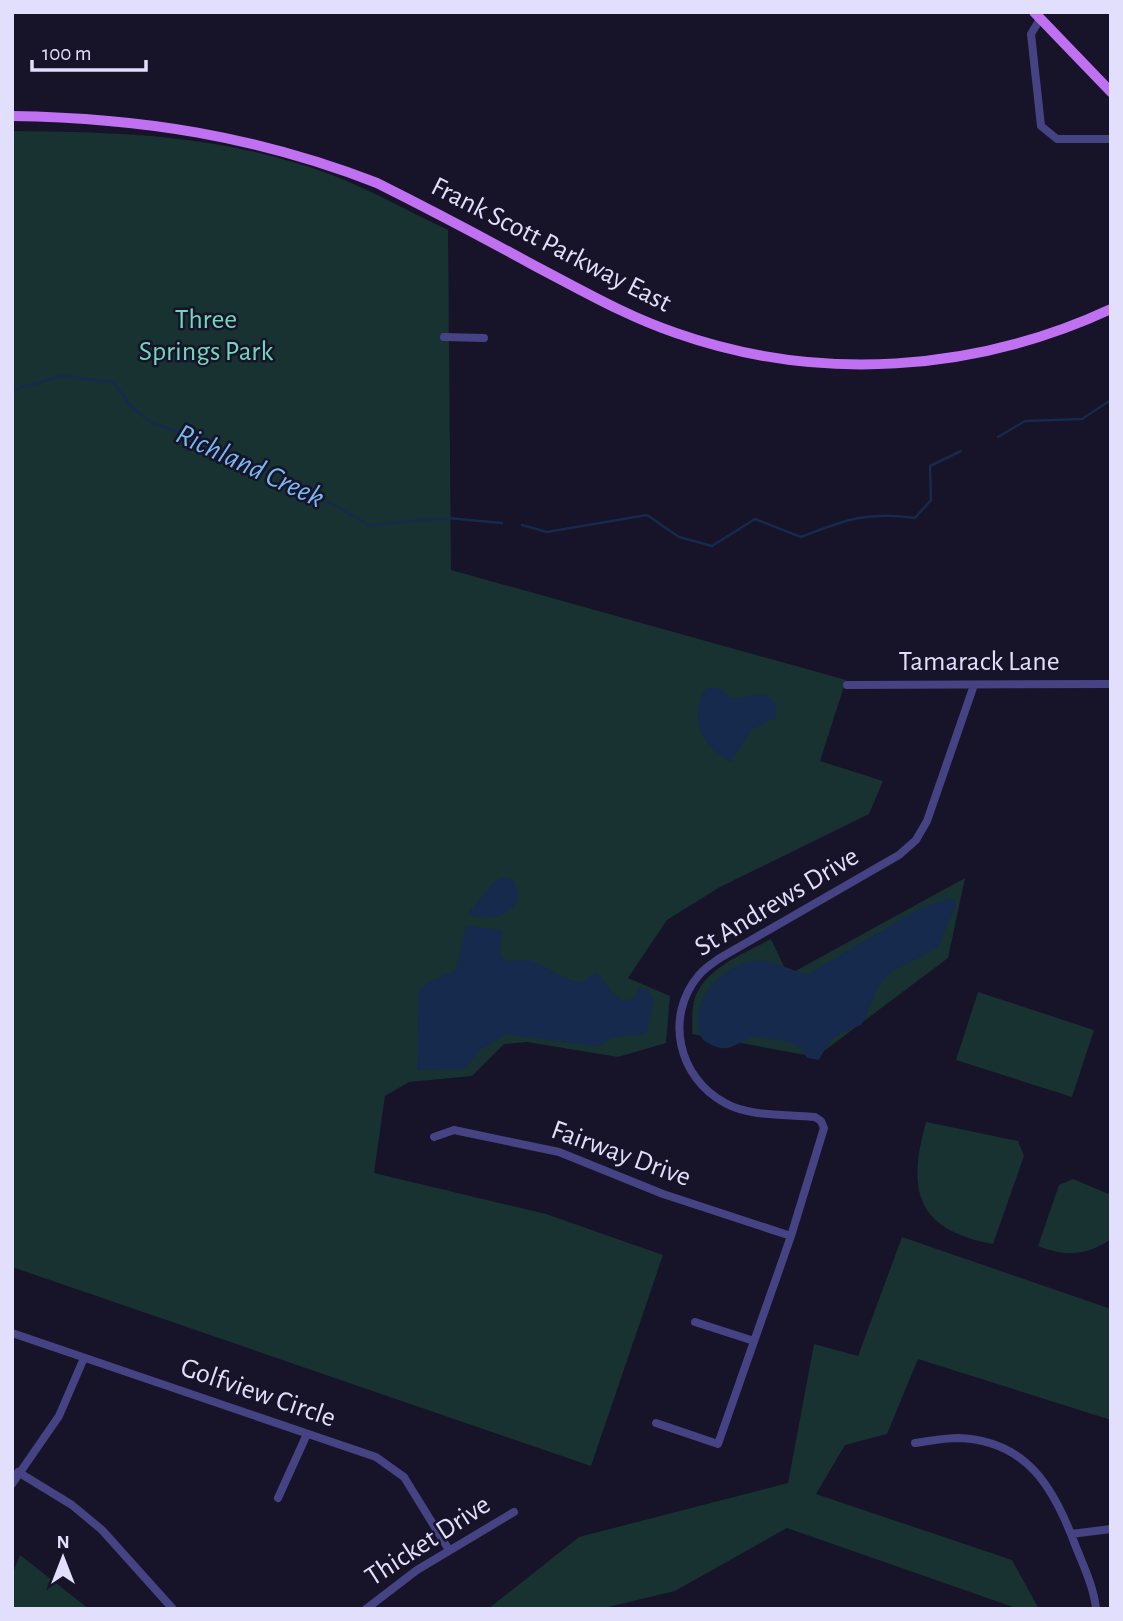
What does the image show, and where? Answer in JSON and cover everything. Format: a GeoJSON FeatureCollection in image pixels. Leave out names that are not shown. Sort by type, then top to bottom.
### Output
{"type":"FeatureCollection","features":[{"type":"Feature","properties":{"kind":"main road"},"geometry":{"type":"LineString","coordinates":[[1037,15],[1111,92]]}},
{"type":"Feature","properties":{"kind":"main road","name":"Frank Scott Parkway East"},"geometry":{"type":"LineString","coordinates":[[12,116],[103,119],[201,131],[342,169],[377,183],[610,306],[676,333],[740,352],[822,365],[923,362],[981,353],[1040,337],[1111,309]]}},
{"type":"Feature","properties":{"kind":"street"},"geometry":{"type":"LineString","coordinates":[[1037,15],[1031,34],[1041,126],[1057,139],[1111,139]]}},
{"type":"Feature","properties":{"kind":"street"},"geometry":{"type":"LineString","coordinates":[[444,337],[484,338]]}},
{"type":"Feature","properties":{"kind":"street","name":"Tamarack Lane"},"geometry":{"type":"LineString","coordinates":[[847,685],[1111,684]]}},
{"type":"Feature","properties":{"kind":"street","name":"St Andrews Drive"},"geometry":{"type":"LineString","coordinates":[[656,1423],[718,1444],[790,1236],[824,1128],[821,1121],[815,1117],[749,1111],[726,1104],[705,1090],[688,1069],[680,1044],[679,1021],[685,996],[700,974],[720,958],[899,855],[916,840],[927,821],[974,685]]}},
{"type":"Feature","properties":{"kind":"street","name":"Fairway Drive"},"geometry":{"type":"LineString","coordinates":[[434,1137],[454,1130],[559,1152],[663,1194],[790,1236]]}},
{"type":"Feature","properties":{"kind":"street"},"geometry":{"type":"LineString","coordinates":[[695,1322],[754,1341]]}},
{"type":"Feature","properties":{"kind":"street","name":"Golfview Circle"},"geometry":{"type":"LineString","coordinates":[[12,1333],[376,1457],[396,1469],[449,1550]]}},
{"type":"Feature","properties":{"kind":"street"},"geometry":{"type":"LineString","coordinates":[[12,1484],[59,1416],[84,1358]]}},
{"type":"Feature","properties":{"kind":"street"},"geometry":{"type":"LineString","coordinates":[[278,1498],[307,1434]]}},
{"type":"Feature","properties":{"kind":"street"},"geometry":{"type":"LineString","coordinates":[[915,1443],[958,1438],[1004,1450],[1037,1471],[1058,1499],[1096,1609]]}},
{"type":"Feature","properties":{"kind":"street"},"geometry":{"type":"LineString","coordinates":[[18,1472],[72,1505],[102,1530],[173,1609]]}},
{"type":"Feature","properties":{"kind":"street","name":"Thicket Drive"},"geometry":{"type":"LineString","coordinates":[[366,1609],[449,1550],[514,1512]]}},
{"type":"Feature","properties":{"kind":"street"},"geometry":{"type":"LineString","coordinates":[[1071,1534],[1111,1529]]}},
{"type":"Feature","properties":{"kind":"green space","name":"Three Springs Park"},"geometry":{"type":"Polygon","coordinates":[[[12,131],[174,138],[253,151],[332,175],[448,230],[451,570],[846,680],[820,761],[883,781],[869,814],[720,887],[667,920],[628,978],[670,996],[666,1043],[618,1057],[527,1042],[504,1044],[472,1076],[409,1082],[385,1096],[374,1173],[546,1214],[663,1255],[591,1466],[12,1267],[12,131]]]}},
{"type":"Feature","properties":{"kind":"green space"},"geometry":{"type":"Polygon","coordinates":[[[965,878],[948,958],[816,1057],[692,1034],[693,1005],[699,990],[715,971],[737,956],[771,939],[788,975],[965,878]]]}},
{"type":"Feature","properties":{"kind":"green space"},"geometry":{"type":"Polygon","coordinates":[[[978,992],[1094,1030],[1072,1097],[956,1060],[978,992]]]}},
{"type":"Feature","properties":{"kind":"green space"},"geometry":{"type":"Polygon","coordinates":[[[926,1122],[1018,1141],[1024,1156],[993,1244],[968,1238],[948,1229],[934,1218],[924,1204],[917,1169],[926,1122]]]}},
{"type":"Feature","properties":{"kind":"green space"},"geometry":{"type":"Polygon","coordinates":[[[1073,1179],[1111,1195],[1111,1239],[1093,1249],[1075,1253],[1057,1252],[1038,1246],[1059,1185],[1073,1179]]]}},
{"type":"Feature","properties":{"kind":"green space"},"geometry":{"type":"Polygon","coordinates":[[[902,1237],[1111,1309],[1111,1420],[918,1359],[887,1434],[845,1445],[816,1494],[1012,1560],[1039,1609],[1019,1609],[787,1528],[675,1591],[600,1609],[488,1609],[579,1537],[788,1483],[814,1344],[858,1356],[902,1237]]]}},
{"type":"Feature","properties":{"kind":"green space"},"geometry":{"type":"Polygon","coordinates":[[[20,1555],[89,1609],[12,1609],[12,1575],[20,1555]]]}},
{"type":"Feature","properties":{"kind":"water"},"geometry":{"type":"Polygon","coordinates":[[[711,687],[721,689],[731,698],[760,695],[776,704],[776,718],[753,728],[731,762],[710,746],[701,732],[698,716],[700,700],[704,692],[711,687]]]}},
{"type":"Feature","properties":{"kind":"water"},"geometry":{"type":"Polygon","coordinates":[[[507,877],[513,881],[519,893],[512,908],[499,916],[468,914],[495,881],[507,877]]]}},
{"type":"Feature","properties":{"kind":"water"},"geometry":{"type":"Polygon","coordinates":[[[956,899],[956,904],[938,947],[889,975],[876,992],[861,1025],[835,1037],[819,1060],[807,1058],[798,1046],[792,1043],[756,1036],[726,1048],[719,1048],[703,1040],[698,1027],[702,1001],[709,989],[730,970],[742,964],[761,961],[808,974],[921,908],[956,899]]]}},
{"type":"Feature","properties":{"kind":"water"},"geometry":{"type":"Polygon","coordinates":[[[466,926],[502,930],[500,953],[505,961],[529,960],[572,981],[581,982],[597,972],[611,992],[624,1001],[636,997],[638,988],[648,989],[654,1001],[647,1032],[616,1037],[594,1046],[506,1034],[481,1049],[465,1069],[417,1070],[419,991],[427,983],[456,970],[466,926]]]}},
{"type":"Feature","properties":{"kind":"waterway","name":"Richland Creek"},"geometry":{"type":"LineString","coordinates":[[12,390],[61,376],[113,382],[132,407],[152,423],[204,441],[233,460],[277,472],[369,525],[447,518],[502,523]]}},
{"type":"Feature","properties":{"kind":"waterway","name":"Richland Creek"},"geometry":{"type":"LineString","coordinates":[[998,437],[1025,421],[1082,419],[1111,400]]}},
{"type":"Feature","properties":{"kind":"waterway","name":"Richland Creek"},"geometry":{"type":"LineString","coordinates":[[522,525],[547,532],[647,515],[679,537],[712,546],[755,519],[801,537],[869,516],[915,518],[931,500],[930,466],[961,451]]}}]}
